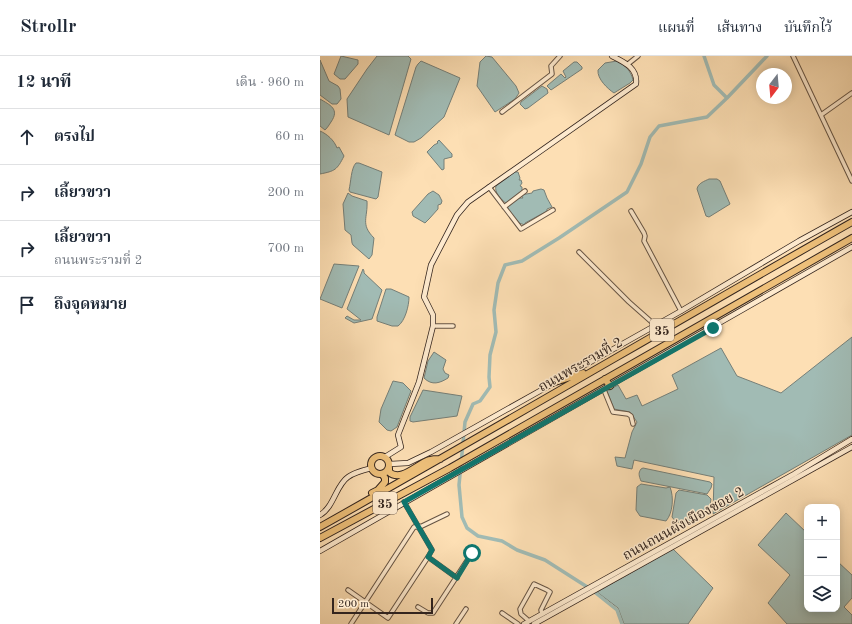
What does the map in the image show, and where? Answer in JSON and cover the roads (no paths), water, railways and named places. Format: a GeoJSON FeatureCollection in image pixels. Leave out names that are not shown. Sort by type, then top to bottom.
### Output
{"type":"FeatureCollection","features":[{"type":"Feature","properties":{"kind":"highway","name":"ถนนพระรามที่ 2"},"geometry":{"type":"LineString","coordinates":[[320,527],[852,222]]}},
{"type":"Feature","properties":{"kind":"highway","name":"ถนนพระรามที่ 2"},"geometry":{"type":"LineString","coordinates":[[320,539],[450,468],[852,238]]}},
{"type":"Feature","properties":{"kind":"highway"},"geometry":{"type":"LineString","coordinates":[[552,384],[599,367]]}},
{"type":"Feature","properties":{"kind":"highway"},"geometry":{"type":"LineString","coordinates":[[606,379],[607,388]]}},
{"type":"Feature","properties":{"kind":"highway"},"geometry":{"type":"LineString","coordinates":[[338,516],[353,504],[378,490],[385,482],[386,478],[382,474],[376,473],[372,468],[372,462],[376,457],[385,457],[389,466],[389,472],[400,476],[430,459],[441,459]]}},
{"type":"Feature","properties":{"kind":"highway"},"geometry":{"type":"LineString","coordinates":[[382,474],[388,470],[389,466]]}},
{"type":"Feature","properties":{"kind":"main road"},"geometry":{"type":"LineString","coordinates":[[385,457],[401,447],[398,435],[419,382],[433,326],[433,315],[424,297],[431,265],[457,215],[468,202],[636,84],[637,79],[628,64],[613,56]]}},
{"type":"Feature","properties":{"kind":"main road","name":"ถนนพระรามที่ 2"},"geometry":{"type":"LineString","coordinates":[[389,466],[408,463],[472,430],[682,311],[799,241],[852,212]]}},
{"type":"Feature","properties":{"kind":"main road","name":"35"},"geometry":{"type":"LineString","coordinates":[[320,551],[852,247]]}},
{"type":"Feature","properties":{"kind":"main road","name":"ถนนถนนผังเมืองซอย 2"},"geometry":{"type":"LineString","coordinates":[[812,467],[852,439]]}},
{"type":"Feature","properties":{"kind":"main road","name":"ถนนถนนผังเมืองซอย 2"},"geometry":{"type":"LineString","coordinates":[[526,623],[601,584],[812,467],[852,448]]}},
{"type":"Feature","properties":{"kind":"main road"},"geometry":{"type":"LineString","coordinates":[[320,515],[326,512],[345,480],[358,472],[372,468]]}},
{"type":"Feature","properties":{"kind":"main road","name":"ถนนถนนผังเมืองซอย 2"},"geometry":{"type":"LineString","coordinates":[[534,624],[584,593]]}},
{"type":"Feature","properties":{"kind":"street"},"geometry":{"type":"LineString","coordinates":[[502,112],[552,74],[551,66],[560,56]]}},
{"type":"Feature","properties":{"kind":"street"},"geometry":{"type":"LineString","coordinates":[[628,64],[638,56]]}},
{"type":"Feature","properties":{"kind":"street"},"geometry":{"type":"LineString","coordinates":[[793,56],[852,181]]}},
{"type":"Feature","properties":{"kind":"street"},"geometry":{"type":"LineString","coordinates":[[821,115],[852,93]]}},
{"type":"Feature","properties":{"kind":"street"},"geometry":{"type":"LineString","coordinates":[[490,187],[521,230],[552,210]]}},
{"type":"Feature","properties":{"kind":"street"},"geometry":{"type":"LineString","coordinates":[[504,206],[526,191]]}},
{"type":"Feature","properties":{"kind":"street"},"geometry":{"type":"LineString","coordinates":[[631,211],[644,233],[644,241],[682,311]]}},
{"type":"Feature","properties":{"kind":"street"},"geometry":{"type":"LineString","coordinates":[[579,252],[628,302],[655,326]]}},
{"type":"Feature","properties":{"kind":"street"},"geometry":{"type":"LineString","coordinates":[[433,326],[453,326]]}},
{"type":"Feature","properties":{"kind":"street"},"geometry":{"type":"LineString","coordinates":[[607,388],[612,412],[628,414],[631,416],[633,424]]}},
{"type":"Feature","properties":{"kind":"street"},"geometry":{"type":"LineString","coordinates":[[348,590],[388,618],[428,557],[432,550],[404,502]]}},
{"type":"Feature","properties":{"kind":"street"},"geometry":{"type":"LineString","coordinates":[[351,624],[414,527],[422,526],[447,514]]}},
{"type":"Feature","properties":{"kind":"street"},"geometry":{"type":"LineString","coordinates":[[418,607],[428,613],[433,613],[472,553]]}},
{"type":"Feature","properties":{"kind":"street"},"geometry":{"type":"LineString","coordinates":[[428,557],[457,578]]}},
{"type":"Feature","properties":{"kind":"street"},"geometry":{"type":"LineString","coordinates":[[526,623],[520,609],[534,584],[550,592],[541,610],[542,614]]}},
{"type":"Feature","properties":{"kind":"street"},"geometry":{"type":"LineString","coordinates":[[456,624],[466,609]]}},
{"type":"Feature","properties":{"kind":"street"},"geometry":{"type":"LineString","coordinates":[[502,613],[518,624]]}},
{"type":"Feature","properties":{"kind":"water"},"geometry":{"type":"Polygon","coordinates":[[[341,56],[358,60],[358,64],[345,79],[340,79],[334,74],[341,56]]]}},
{"type":"Feature","properties":{"kind":"water"},"geometry":{"type":"Polygon","coordinates":[[[377,56],[408,56],[411,59],[389,135],[348,117],[347,99],[377,56]]]}},
{"type":"Feature","properties":{"kind":"water"},"geometry":{"type":"Polygon","coordinates":[[[486,56],[492,57],[516,86],[519,93],[515,99],[495,112],[477,86],[480,62],[486,56]]]}},
{"type":"Feature","properties":{"kind":"water"},"geometry":{"type":"Polygon","coordinates":[[[320,60],[329,81],[338,86],[340,89],[341,99],[337,104],[332,104],[320,95],[320,60]]]}},
{"type":"Feature","properties":{"kind":"water"},"geometry":{"type":"Polygon","coordinates":[[[421,61],[460,78],[444,117],[421,138],[414,142],[409,142],[395,135],[416,67],[421,61]]]}},
{"type":"Feature","properties":{"kind":"water"},"geometry":{"type":"Polygon","coordinates":[[[617,61],[623,64],[631,74],[633,80],[614,93],[601,80],[598,70],[605,63],[617,61]]]}},
{"type":"Feature","properties":{"kind":"water"},"geometry":{"type":"Polygon","coordinates":[[[574,62],[577,62],[582,69],[551,90],[547,86],[561,74],[565,78],[566,77],[563,71],[574,62]]]}},
{"type":"Feature","properties":{"kind":"water"},"geometry":{"type":"Polygon","coordinates":[[[542,86],[547,89],[548,93],[525,109],[520,104],[521,102],[542,86]]]}},
{"type":"Feature","properties":{"kind":"water"},"geometry":{"type":"Polygon","coordinates":[[[320,99],[330,105],[334,111],[334,118],[325,130],[320,126],[320,99]]]}},
{"type":"Feature","properties":{"kind":"water"},"geometry":{"type":"Polygon","coordinates":[[[320,131],[334,142],[337,148],[339,147],[344,156],[335,169],[320,174],[320,131]]]}},
{"type":"Feature","properties":{"kind":"water"},"geometry":{"type":"Polygon","coordinates":[[[439,140],[452,154],[452,157],[444,159],[444,169],[442,170],[427,152],[438,143],[437,142],[439,140]]]}},
{"type":"Feature","properties":{"kind":"water"},"geometry":{"type":"Polygon","coordinates":[[[356,163],[382,172],[378,197],[376,199],[350,192],[352,172],[356,163]]]}},
{"type":"Feature","properties":{"kind":"water"},"geometry":{"type":"Polygon","coordinates":[[[515,172],[518,172],[520,178],[519,180],[521,180],[522,183],[520,186],[522,187],[522,192],[506,203],[498,196],[496,186],[515,172]]]}},
{"type":"Feature","properties":{"kind":"water"},"geometry":{"type":"Polygon","coordinates":[[[709,179],[717,179],[720,181],[730,204],[709,217],[706,216],[697,189],[700,184],[709,179]]]}},
{"type":"Feature","properties":{"kind":"water"},"geometry":{"type":"Polygon","coordinates":[[[541,189],[544,190],[552,207],[525,223],[525,225],[519,223],[507,207],[518,198],[523,198],[521,195],[532,193],[533,191],[541,189]]]}},
{"type":"Feature","properties":{"kind":"water"},"geometry":{"type":"Polygon","coordinates":[[[433,191],[439,195],[442,201],[441,204],[438,205],[438,209],[425,223],[413,216],[412,212],[428,194],[433,191]]]}},
{"type":"Feature","properties":{"kind":"water"},"geometry":{"type":"Polygon","coordinates":[[[348,193],[352,196],[367,201],[366,225],[367,229],[374,238],[372,255],[369,259],[353,245],[351,235],[345,230],[343,204],[348,193]]]}},
{"type":"Feature","properties":{"kind":"water"},"geometry":{"type":"Polygon","coordinates":[[[334,264],[359,266],[342,308],[320,299],[334,264]]]}},
{"type":"Feature","properties":{"kind":"water"},"geometry":{"type":"Polygon","coordinates":[[[363,269],[364,273],[382,290],[372,319],[354,323],[345,318],[347,316],[354,320],[361,320],[347,309],[363,269]]]}},
{"type":"Feature","properties":{"kind":"water"},"geometry":{"type":"Polygon","coordinates":[[[386,289],[391,289],[409,297],[403,321],[398,326],[392,326],[377,321],[386,289]]]}},
{"type":"Feature","properties":{"kind":"water"},"geometry":{"type":"Polygon","coordinates":[[[852,337],[852,435],[713,514],[714,477],[634,460],[632,469],[617,466],[615,457],[625,458],[632,432],[637,422],[630,412],[614,409],[607,391],[618,385],[626,399],[637,395],[642,406],[678,389],[672,375],[721,348],[737,376],[781,393],[852,337]]]}},
{"type":"Feature","properties":{"kind":"water"},"geometry":{"type":"Polygon","coordinates":[[[434,352],[446,360],[443,369],[445,373],[449,375],[448,378],[436,383],[427,381],[424,378],[428,361],[434,352]]]}},
{"type":"Feature","properties":{"kind":"water"},"geometry":{"type":"Polygon","coordinates":[[[393,381],[403,383],[411,391],[397,427],[391,431],[387,430],[379,422],[381,409],[393,381]]]}},
{"type":"Feature","properties":{"kind":"water"},"geometry":{"type":"Polygon","coordinates":[[[423,390],[462,396],[457,416],[413,422],[410,421],[410,417],[423,390]]]}},
{"type":"Feature","properties":{"kind":"water"},"geometry":{"type":"Polygon","coordinates":[[[643,468],[710,482],[712,484],[711,488],[707,494],[641,481],[639,473],[643,468]]]}},
{"type":"Feature","properties":{"kind":"water"},"geometry":{"type":"Polygon","coordinates":[[[641,484],[666,488],[670,487],[672,505],[670,514],[666,521],[640,516],[636,510],[637,487],[641,484]]]}},
{"type":"Feature","properties":{"kind":"water"},"geometry":{"type":"Polygon","coordinates":[[[679,490],[707,495],[711,499],[709,513],[688,524],[676,522],[672,517],[676,493],[679,490]]]}},
{"type":"Feature","properties":{"kind":"water"},"geometry":{"type":"Polygon","coordinates":[[[786,513],[804,530],[804,612],[840,612],[840,564],[852,575],[852,598],[844,607],[852,615],[852,624],[787,624],[768,603],[790,575],[758,545],[786,513]]]}},
{"type":"Feature","properties":{"kind":"water"},"geometry":{"type":"Polygon","coordinates":[[[673,549],[713,588],[688,624],[624,624],[618,608],[597,592],[673,549]]]}},
{"type":"Feature","properties":{"kind":"waterway"},"geometry":{"type":"LineString","coordinates":[[704,56],[714,85],[727,98],[767,56]]}},
{"type":"Feature","properties":{"kind":"waterway"},"geometry":{"type":"LineString","coordinates":[[622,624],[617,610],[592,590],[545,560],[517,550],[502,541],[478,536],[467,528],[462,517],[459,485],[465,422],[473,404],[480,401],[490,387],[490,355],[496,332],[494,310],[498,283],[505,265],[522,261],[627,192],[641,164],[650,137],[659,126],[707,117],[727,98]]}}]}
